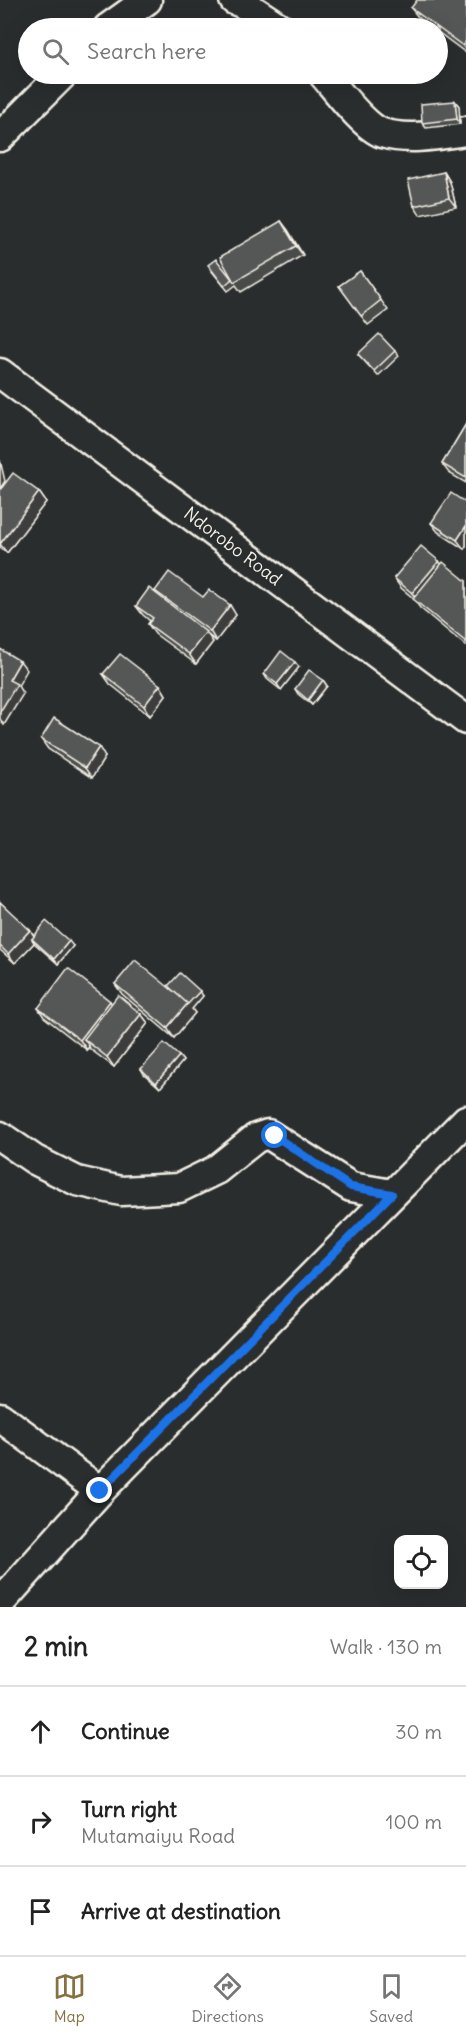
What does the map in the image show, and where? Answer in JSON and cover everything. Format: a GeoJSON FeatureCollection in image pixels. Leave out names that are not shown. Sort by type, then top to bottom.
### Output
{"type":"FeatureCollection","features":[{"type":"Feature","properties":{"kind":"street"},"geometry":{"type":"LineString","coordinates":[[122,18],[147,0]]}},
{"type":"Feature","properties":{"kind":"street"},"geometry":{"type":"LineString","coordinates":[[234,0],[265,18]]}},
{"type":"Feature","properties":{"kind":"street"},"geometry":{"type":"LineString","coordinates":[[0,137],[53,84]]}},
{"type":"Feature","properties":{"kind":"street"},"geometry":{"type":"LineString","coordinates":[[331,84],[352,109],[380,132],[417,137],[466,131]]}},
{"type":"Feature","properties":{"kind":"street","name":"Ndorobo Road"},"geometry":{"type":"LineString","coordinates":[[0,373],[466,720]]}},
{"type":"Feature","properties":{"kind":"street"},"geometry":{"type":"LineString","coordinates":[[0,1603],[100,1491],[466,1120]]}},
{"type":"Feature","properties":{"kind":"street"},"geometry":{"type":"LineString","coordinates":[[0,1136],[35,1160],[77,1181],[122,1191],[179,1188],[216,1170],[256,1138],[268,1134],[351,1187],[392,1194]]}},
{"type":"Feature","properties":{"kind":"street"},"geometry":{"type":"LineString","coordinates":[[0,1417],[100,1491]]}},
{"type":"Feature","properties":{"kind":"building"},"geometry":{"type":"Polygon","coordinates":[[[417,0],[466,0],[466,41],[463,46],[448,35],[448,18],[425,18],[411,8],[417,0]]]}},
{"type":"Feature","properties":{"kind":"building"},"geometry":{"type":"Polygon","coordinates":[[[455,101],[457,119],[422,123],[421,104],[455,101]]]}},
{"type":"Feature","properties":{"kind":"building"},"geometry":{"type":"Polygon","coordinates":[[[444,172],[449,198],[414,206],[408,180],[444,172]]]}},
{"type":"Feature","properties":{"kind":"building"},"geometry":{"type":"Polygon","coordinates":[[[281,221],[296,246],[234,282],[220,257],[281,221]]]}},
{"type":"Feature","properties":{"kind":"building"},"geometry":{"type":"Polygon","coordinates":[[[216,259],[232,279],[224,286],[208,265],[216,259]]]}},
{"type":"Feature","properties":{"kind":"building"},"geometry":{"type":"Polygon","coordinates":[[[360,271],[381,300],[361,316],[339,286],[360,271]]]}},
{"type":"Feature","properties":{"kind":"building"},"geometry":{"type":"Polygon","coordinates":[[[379,334],[395,351],[374,371],[358,354],[379,334]]]}},
{"type":"Feature","properties":{"kind":"building"},"geometry":{"type":"Polygon","coordinates":[[[466,424],[466,478],[442,464],[466,424]]]}},
{"type":"Feature","properties":{"kind":"building"},"geometry":{"type":"Polygon","coordinates":[[[13,473],[39,492],[0,544],[0,490],[13,473]]]}},
{"type":"Feature","properties":{"kind":"building"},"geometry":{"type":"Polygon","coordinates":[[[451,493],[466,503],[466,526],[457,540],[431,523],[451,493]]]}},
{"type":"Feature","properties":{"kind":"building"},"geometry":{"type":"Polygon","coordinates":[[[421,546],[439,561],[412,593],[394,578],[421,546]]]}},
{"type":"Feature","properties":{"kind":"building"},"geometry":{"type":"Polygon","coordinates":[[[443,562],[466,581],[466,642],[413,599],[443,562]]]}},
{"type":"Feature","properties":{"kind":"building"},"geometry":{"type":"Polygon","coordinates":[[[169,572],[203,597],[209,590],[230,605],[210,631],[155,591],[169,572]]]}},
{"type":"Feature","properties":{"kind":"building"},"geometry":{"type":"Polygon","coordinates":[[[149,588],[206,632],[189,654],[148,624],[153,618],[136,606],[149,588]]]}},
{"type":"Feature","properties":{"kind":"building"},"geometry":{"type":"Polygon","coordinates":[[[0,649],[20,661],[9,680],[17,684],[0,712],[0,649]]]}},
{"type":"Feature","properties":{"kind":"building"},"geometry":{"type":"Polygon","coordinates":[[[281,651],[295,662],[277,684],[264,674],[281,651]]]}},
{"type":"Feature","properties":{"kind":"building"},"geometry":{"type":"Polygon","coordinates":[[[120,654],[160,685],[144,706],[103,674],[120,654]]]}},
{"type":"Feature","properties":{"kind":"building"},"geometry":{"type":"Polygon","coordinates":[[[309,670],[323,680],[308,700],[295,689],[309,670]]]}},
{"type":"Feature","properties":{"kind":"building"},"geometry":{"type":"Polygon","coordinates":[[[54,718],[99,747],[85,768],[41,739],[54,718]]]}},
{"type":"Feature","properties":{"kind":"building"},"geometry":{"type":"Polygon","coordinates":[[[0,902],[30,930],[8,954],[0,946],[0,902]]]}},
{"type":"Feature","properties":{"kind":"building"},"geometry":{"type":"Polygon","coordinates":[[[46,921],[69,941],[54,959],[32,939],[46,921]]]}},
{"type":"Feature","properties":{"kind":"building"},"geometry":{"type":"Polygon","coordinates":[[[135,960],[188,1003],[167,1028],[115,984],[135,960]]]}},
{"type":"Feature","properties":{"kind":"building"},"geometry":{"type":"Polygon","coordinates":[[[68,968],[110,1001],[80,1040],[38,1008],[68,968]]]}},
{"type":"Feature","properties":{"kind":"building"},"geometry":{"type":"Polygon","coordinates":[[[180,973],[200,991],[188,1004],[168,986],[180,973]]]}},
{"type":"Feature","properties":{"kind":"building"},"geometry":{"type":"Polygon","coordinates":[[[118,995],[141,1014],[107,1057],[84,1039],[118,995]]]}},
{"type":"Feature","properties":{"kind":"building"},"geometry":{"type":"Polygon","coordinates":[[[164,1043],[179,1056],[156,1083],[141,1069],[164,1043]]]}},
{"type":"Feature","properties":{"kind":"route"},"geometry":{"type":"LineString","coordinates":[[100,1491],[392,1194],[351,1187],[294,1151],[275,1136]]}}]}
